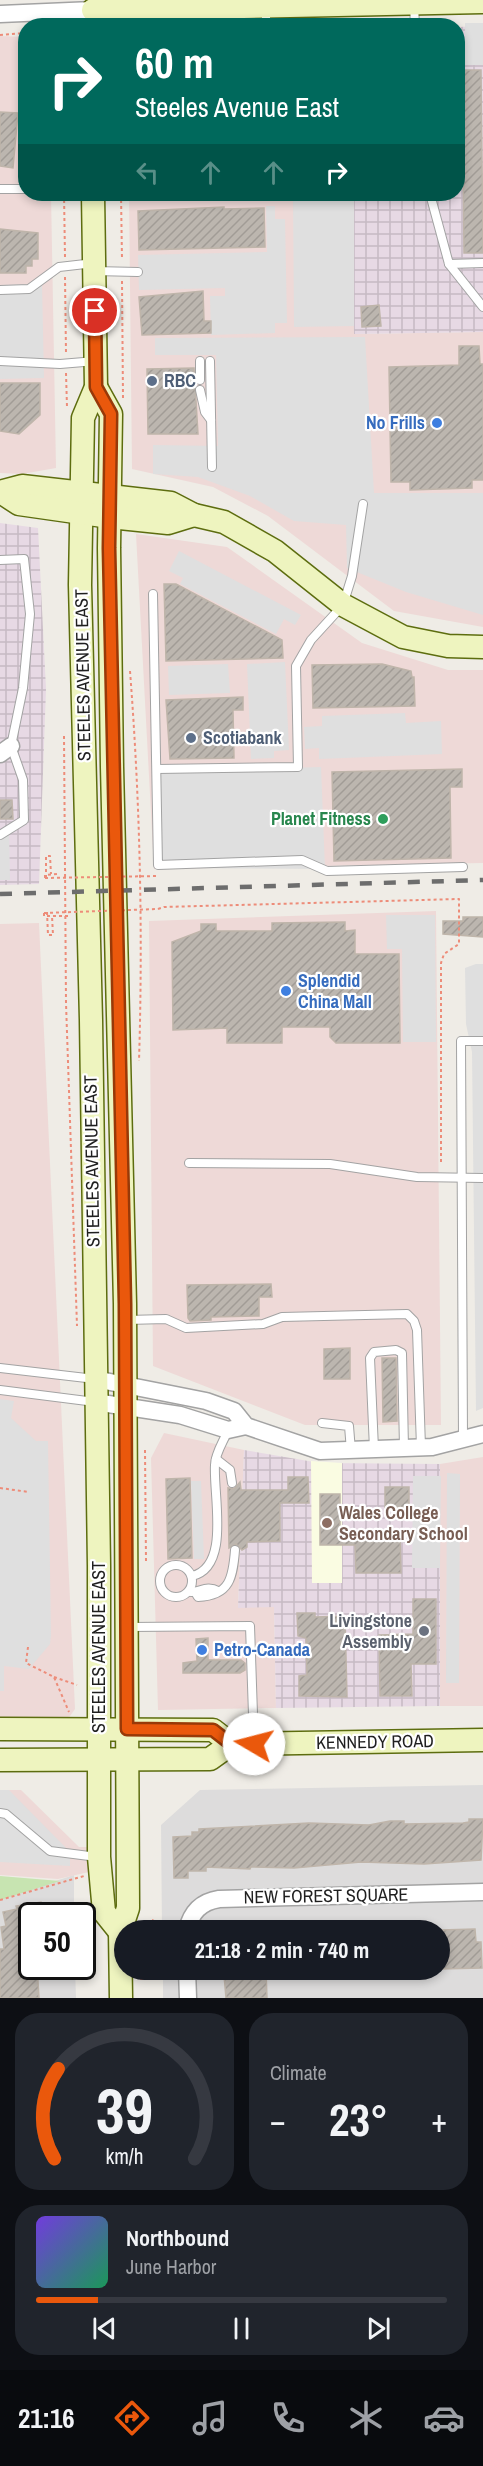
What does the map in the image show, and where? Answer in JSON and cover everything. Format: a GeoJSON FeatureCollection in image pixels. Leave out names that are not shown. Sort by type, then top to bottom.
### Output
{"type":"FeatureCollection","features":[{"type":"Feature","properties":{"kind":"main road"},"geometry":{"type":"LineString","coordinates":[[92,15],[266,16],[414,3],[483,2]]}},
{"type":"Feature","properties":{"kind":"main road","name":"STEELES AVENUE EAST"},"geometry":{"type":"LineString","coordinates":[[93,201],[96,387],[83,418],[80,609],[91,1020],[99,1730],[93,1866],[104,1912],[114,1924]]}},
{"type":"Feature","properties":{"kind":"main road","name":"STEELES AVENUE EAST"},"geometry":{"type":"LineString","coordinates":[[96,387],[111,414],[112,767],[126,1385],[128,1908],[124,1920]]}},
{"type":"Feature","properties":{"kind":"main road"},"geometry":{"type":"LineString","coordinates":[[1,492],[22,486],[82,502],[110,506],[168,523],[194,515],[224,522],[275,551],[343,605],[403,637],[448,646],[483,647]]}},
{"type":"Feature","properties":{"kind":"main road","name":"KENNEDY ROAD"},"geometry":{"type":"LineString","coordinates":[[0,1729],[213,1730],[231,1744],[483,1740]]}},
{"type":"Feature","properties":{"kind":"main road"},"geometry":{"type":"LineString","coordinates":[[0,1760],[210,1759],[231,1744]]}},
{"type":"Feature","properties":{"kind":"main road","name":"STEELES AVENUE EAST"},"geometry":{"type":"LineString","coordinates":[[121,1980],[121,1998]]}},
{"type":"Feature","properties":{"kind":"street"},"geometry":{"type":"LineString","coordinates":[[0,14],[92,15]]}},
{"type":"Feature","properties":{"kind":"street"},"geometry":{"type":"LineString","coordinates":[[95,1378],[206,1401],[234,1411],[246,1425],[320,1451],[421,1447],[483,1434]]}},
{"type":"Feature","properties":{"kind":"street"},"geometry":{"type":"LineString","coordinates":[[95,1402],[180,1415],[228,1430],[246,1425]]}},
{"type":"Feature","properties":{"kind":"street","name":"NEW FOREST SQUARE"},"geometry":{"type":"LineString","coordinates":[[191,1920],[195,1910],[206,1902],[219,1899],[483,1892]]}},
{"type":"Feature","properties":{"kind":"street"},"geometry":{"type":"LineString","coordinates":[[188,1980],[188,1998]]}},
{"type":"Feature","properties":{"kind":"lane"},"geometry":{"type":"LineString","coordinates":[[414,3],[415,18]]}},
{"type":"Feature","properties":{"kind":"lane"},"geometry":{"type":"LineString","coordinates":[[0,189],[18,189]]}},
{"type":"Feature","properties":{"kind":"lane"},"geometry":{"type":"LineString","coordinates":[[432,201],[449,264],[483,307]]}},
{"type":"Feature","properties":{"kind":"lane"},"geometry":{"type":"LineString","coordinates":[[449,264],[483,263]]}},
{"type":"Feature","properties":{"kind":"lane"},"geometry":{"type":"LineString","coordinates":[[0,290],[29,289],[59,267],[94,267],[138,273]]}},
{"type":"Feature","properties":{"kind":"lane"},"geometry":{"type":"LineString","coordinates":[[0,361],[60,364],[96,361]]}},
{"type":"Feature","properties":{"kind":"lane"},"geometry":{"type":"LineString","coordinates":[[211,420],[205,412],[200,385],[205,361],[211,420],[212,467]]}},
{"type":"Feature","properties":{"kind":"lane"},"geometry":{"type":"LineString","coordinates":[[157,769],[298,767],[296,666],[311,640],[343,605],[352,576],[363,504]]}},
{"type":"Feature","properties":{"kind":"lane"},"geometry":{"type":"LineString","coordinates":[[0,560],[24,559],[30,614],[23,688],[5,750],[23,780],[24,820],[0,835]]}},
{"type":"Feature","properties":{"kind":"lane"},"geometry":{"type":"LineString","coordinates":[[153,594],[158,865],[302,860],[327,871],[463,867]]}},
{"type":"Feature","properties":{"kind":"lane"},"geometry":{"type":"LineString","coordinates":[[463,1439],[461,1041],[483,1041]]}},
{"type":"Feature","properties":{"kind":"lane"},"geometry":{"type":"LineString","coordinates":[[189,1163],[330,1164],[417,1177],[483,1178]]}},
{"type":"Feature","properties":{"kind":"lane"},"geometry":{"type":"LineString","coordinates":[[125,1320],[166,1319],[186,1328],[263,1324],[282,1317],[407,1314],[414,1321],[417,1330],[421,1447]]}},
{"type":"Feature","properties":{"kind":"lane"},"geometry":{"type":"LineString","coordinates":[[374,1449],[370,1358],[374,1352],[396,1350],[402,1353],[404,1448]]}},
{"type":"Feature","properties":{"kind":"lane"},"geometry":{"type":"LineString","coordinates":[[0,1368],[95,1378]]}},
{"type":"Feature","properties":{"kind":"lane"},"geometry":{"type":"LineString","coordinates":[[0,1390],[95,1402]]}},
{"type":"Feature","properties":{"kind":"lane"},"geometry":{"type":"LineString","coordinates":[[322,1423],[349,1426],[351,1451]]}},
{"type":"Feature","properties":{"kind":"lane"},"geometry":{"type":"LineString","coordinates":[[192,1576],[201,1574],[209,1567],[215,1552],[216,1458],[228,1430]]}},
{"type":"Feature","properties":{"kind":"lane"},"geometry":{"type":"LineString","coordinates":[[216,1458],[230,1470],[232,1483]]}},
{"type":"Feature","properties":{"kind":"lane"},"geometry":{"type":"LineString","coordinates":[[192,1592],[192,1576],[186,1568],[175,1564],[165,1569],[160,1578],[161,1589],[169,1596],[180,1597],[192,1592],[198,1588],[213,1588],[218,1591],[233,1575],[235,1550]]}},
{"type":"Feature","properties":{"kind":"lane"},"geometry":{"type":"LineString","coordinates":[[128,1627],[250,1626],[254,1744]]}},
{"type":"Feature","properties":{"kind":"lane"},"geometry":{"type":"LineString","coordinates":[[0,1813],[6,1814],[50,1851],[93,1866]]}},
{"type":"Feature","properties":{"kind":"path"},"geometry":{"type":"LineString","coordinates":[[0,35],[18,34]]}},
{"type":"Feature","properties":{"kind":"path"},"geometry":{"type":"LineString","coordinates":[[46,878],[46,856],[50,856],[51,874]]}},
{"type":"Feature","properties":{"kind":"path"},"geometry":{"type":"LineString","coordinates":[[46,878],[45,874],[57,874]]}},
{"type":"Feature","properties":{"kind":"path"},"geometry":{"type":"LineString","coordinates":[[46,878],[158,876]]}},
{"type":"Feature","properties":{"kind":"path"},"geometry":{"type":"LineString","coordinates":[[46,913],[164,907],[459,900],[459,944],[444,954],[441,963],[441,1177]]}},
{"type":"Feature","properties":{"kind":"path"},"geometry":{"type":"LineString","coordinates":[[46,913],[44,916],[73,916],[73,905]]}},
{"type":"Feature","properties":{"kind":"path"},"geometry":{"type":"LineString","coordinates":[[46,913],[48,935],[53,935],[52,916]]}},
{"type":"Feature","properties":{"kind":"path"},"geometry":{"type":"LineString","coordinates":[[0,1488],[29,1492]]}},
{"type":"Feature","properties":{"kind":"path"},"geometry":{"type":"LineString","coordinates":[[28,1647],[26,1664],[77,1685]]}},
{"type":"Feature","properties":{"kind":"path"},"geometry":{"type":"LineString","coordinates":[[54,1677],[69,1712]]}},
{"type":"Feature","properties":{"kind":"path"},"geometry":{"type":"LineString","coordinates":[[0,1900],[93,1866]]}},
{"type":"Feature","properties":{"kind":"shaded area"},"geometry":{"type":"Polygon","coordinates":[[[465,23],[483,23],[483,65],[465,65],[465,23]]]}},
{"type":"Feature","properties":{"kind":"shaded area"},"geometry":{"type":"Polygon","coordinates":[[[483,26],[483,332],[354,334],[352,201],[465,201],[465,27],[483,26]]]}},
{"type":"Feature","properties":{"kind":"shaded area"},"geometry":{"type":"Polygon","coordinates":[[[0,36],[18,37],[18,201],[51,201],[56,468],[22,474],[0,473],[0,36]]]}},
{"type":"Feature","properties":{"kind":"shaded area"},"geometry":{"type":"Polygon","coordinates":[[[129,201],[352,201],[354,334],[483,332],[483,627],[394,611],[268,516],[213,487],[132,469],[129,201]]]}},
{"type":"Feature","properties":{"kind":"shaded area"},"geometry":{"type":"Polygon","coordinates":[[[293,201],[354,201],[354,326],[294,327],[293,201]]]}},
{"type":"Feature","properties":{"kind":"shaded area"},"geometry":{"type":"Polygon","coordinates":[[[266,206],[275,206],[275,219],[285,219],[287,323],[275,323],[275,333],[211,335],[210,296],[225,296],[225,288],[139,290],[138,255],[267,252],[266,206]]]}},
{"type":"Feature","properties":{"kind":"shaded area"},"geometry":{"type":"Polygon","coordinates":[[[42,284],[44,378],[0,379],[0,285],[42,284]]]}},
{"type":"Feature","properties":{"kind":"shaded area"},"geometry":{"type":"Polygon","coordinates":[[[365,337],[374,493],[483,493],[483,615],[406,592],[347,568],[346,525],[294,521],[250,496],[198,477],[153,474],[153,445],[218,446],[216,355],[155,355],[155,338],[365,337]]]}},
{"type":"Feature","properties":{"kind":"shaded area"},"geometry":{"type":"Polygon","coordinates":[[[0,523],[38,528],[46,689],[39,884],[0,885],[0,523]]]}},
{"type":"Feature","properties":{"kind":"shaded area"},"geometry":{"type":"Polygon","coordinates":[[[136,534],[227,547],[362,643],[448,670],[483,670],[483,863],[154,869],[136,534]]]}},
{"type":"Feature","properties":{"kind":"shaded area"},"geometry":{"type":"Polygon","coordinates":[[[179,551],[301,615],[295,625],[284,619],[276,634],[180,584],[183,578],[169,571],[179,551]]]}},
{"type":"Feature","properties":{"kind":"shaded area"},"geometry":{"type":"Polygon","coordinates":[[[285,662],[289,750],[274,751],[274,758],[251,759],[247,664],[285,662]]]}},
{"type":"Feature","properties":{"kind":"shaded area"},"geometry":{"type":"Polygon","coordinates":[[[228,664],[230,693],[169,695],[168,666],[228,664]]]}},
{"type":"Feature","properties":{"kind":"shaded area"},"geometry":{"type":"Polygon","coordinates":[[[405,713],[406,723],[441,721],[442,754],[319,759],[319,748],[305,749],[304,727],[322,726],[322,716],[405,713]]]}},
{"type":"Feature","properties":{"kind":"shaded area"},"geometry":{"type":"Polygon","coordinates":[[[321,767],[325,869],[157,868],[156,772],[321,767]]]}},
{"type":"Feature","properties":{"kind":"shaded area"},"geometry":{"type":"Polygon","coordinates":[[[0,831],[9,831],[10,880],[0,880],[0,831]]]}},
{"type":"Feature","properties":{"kind":"shaded area"},"geometry":{"type":"Polygon","coordinates":[[[436,911],[441,1425],[305,1425],[153,1366],[149,921],[436,911]]]}},
{"type":"Feature","properties":{"kind":"shaded area"},"geometry":{"type":"Polygon","coordinates":[[[386,915],[435,915],[436,1042],[403,1042],[402,949],[387,949],[386,915]]]}},
{"type":"Feature","properties":{"kind":"shaded area"},"geometry":{"type":"Polygon","coordinates":[[[39,923],[75,1709],[65,1723],[0,1723],[0,924],[39,923]]]}},
{"type":"Feature","properties":{"kind":"shaded area"},"geometry":{"type":"Polygon","coordinates":[[[483,964],[483,1408],[476,1411],[472,1052],[466,1024],[465,968],[483,964]]]}},
{"type":"Feature","properties":{"kind":"shaded area"},"geometry":{"type":"Polygon","coordinates":[[[0,1399],[14,1401],[11,1418],[36,1441],[48,1441],[51,1635],[50,1644],[29,1669],[4,1666],[4,1691],[0,1691],[0,1399]]]}},
{"type":"Feature","properties":{"kind":"shaded area"},"geometry":{"type":"Polygon","coordinates":[[[164,1433],[244,1450],[238,1607],[274,1607],[276,1708],[158,1710],[151,1458],[164,1433]]]}},
{"type":"Feature","properties":{"kind":"shaded area"},"geometry":{"type":"Polygon","coordinates":[[[244,1450],[320,1463],[440,1464],[440,1706],[276,1708],[274,1607],[238,1608],[244,1450]]]}},
{"type":"Feature","properties":{"kind":"shaded area"},"geometry":{"type":"Polygon","coordinates":[[[483,1457],[483,1706],[440,1706],[440,1464],[483,1457]]]}},
{"type":"Feature","properties":{"kind":"shaded area","name":"Wales College Secondary School"},"geometry":{"type":"Polygon","coordinates":[[[311,1461],[342,1463],[342,1583],[312,1583],[311,1461]]]}},
{"type":"Feature","properties":{"kind":"shaded area"},"geometry":{"type":"Polygon","coordinates":[[[447,1473],[460,1474],[459,1683],[446,1683],[447,1473]]]}},
{"type":"Feature","properties":{"kind":"shaded area"},"geometry":{"type":"Polygon","coordinates":[[[413,1476],[441,1476],[440,1568],[412,1568],[413,1476]]]}},
{"type":"Feature","properties":{"kind":"shaded area"},"geometry":{"type":"Polygon","coordinates":[[[191,1481],[201,1481],[204,1559],[194,1559],[191,1481]]]}},
{"type":"Feature","properties":{"kind":"shaded area"},"geometry":{"type":"Polygon","coordinates":[[[483,1785],[483,1998],[163,1998],[163,1980],[450,1980],[450,1920],[162,1920],[161,1825],[200,1790],[483,1785]]]}},
{"type":"Feature","properties":{"kind":"shaded area"},"geometry":{"type":"Polygon","coordinates":[[[0,1790],[21,1790],[79,1847],[89,1847],[89,1872],[58,1879],[0,1875],[0,1790]]]}},
{"type":"Feature","properties":{"kind":"shaded area"},"geometry":{"type":"Polygon","coordinates":[[[0,1790],[9,1790],[70,1852],[70,1866],[0,1862],[0,1790]]]}},
{"type":"Feature","properties":{"kind":"shaded area"},"geometry":{"type":"Polygon","coordinates":[[[74,1875],[74,1902],[18,1902],[18,1980],[75,1980],[76,1998],[0,1998],[0,1899],[74,1875]]]}},
{"type":"Feature","properties":{"kind":"green space"},"geometry":{"type":"Polygon","coordinates":[[[0,1876],[60,1881],[0,1900],[0,1876]]]}},
{"type":"Feature","properties":{"kind":"building"},"geometry":{"type":"Polygon","coordinates":[[[465,70],[481,70],[483,253],[464,253],[465,70]]]}},
{"type":"Feature","properties":{"kind":"building"},"geometry":{"type":"Polygon","coordinates":[[[0,112],[18,113],[13,168],[0,166],[0,112]]]}},
{"type":"Feature","properties":{"kind":"building"},"geometry":{"type":"Polygon","coordinates":[[[224,207],[224,209],[264,208],[265,247],[139,250],[138,211],[224,207]]]}},
{"type":"Feature","properties":{"kind":"building"},"geometry":{"type":"Polygon","coordinates":[[[0,229],[38,233],[38,259],[32,259],[32,266],[26,266],[26,273],[0,273],[0,229]]]}},
{"type":"Feature","properties":{"kind":"building"},"geometry":{"type":"Polygon","coordinates":[[[203,291],[204,321],[211,321],[211,333],[142,335],[139,297],[203,291]]]}},
{"type":"Feature","properties":{"kind":"building"},"geometry":{"type":"Polygon","coordinates":[[[379,305],[381,326],[362,327],[361,307],[379,305]]]}},
{"type":"Feature","properties":{"kind":"building","name":"No Frills"},"geometry":{"type":"Polygon","coordinates":[[[459,346],[479,346],[480,364],[483,364],[483,480],[472,480],[472,488],[410,490],[410,482],[391,482],[389,367],[459,365],[459,346]]]}},
{"type":"Feature","properties":{"kind":"building"},"geometry":{"type":"Polygon","coordinates":[[[194,368],[198,434],[148,434],[147,369],[194,368]]]}},
{"type":"Feature","properties":{"kind":"building"},"geometry":{"type":"Polygon","coordinates":[[[0,383],[40,383],[40,415],[19,434],[0,431],[0,383]]]}},
{"type":"Feature","properties":{"kind":"building"},"geometry":{"type":"Polygon","coordinates":[[[164,584],[176,584],[282,640],[283,658],[166,661],[164,584]]]}},
{"type":"Feature","properties":{"kind":"building"},"geometry":{"type":"Polygon","coordinates":[[[382,664],[411,671],[414,677],[415,706],[313,708],[312,665],[382,664]]]}},
{"type":"Feature","properties":{"kind":"building"},"geometry":{"type":"Polygon","coordinates":[[[243,697],[243,710],[233,710],[234,758],[170,759],[166,700],[243,697]]]}},
{"type":"Feature","properties":{"kind":"building"},"geometry":{"type":"Polygon","coordinates":[[[462,769],[462,787],[450,787],[451,858],[334,861],[332,772],[462,769]]]}},
{"type":"Feature","properties":{"kind":"building"},"geometry":{"type":"Polygon","coordinates":[[[0,800],[12,800],[13,819],[0,819],[0,800]]]}},
{"type":"Feature","properties":{"kind":"building"},"geometry":{"type":"Polygon","coordinates":[[[463,917],[483,917],[483,937],[443,934],[443,921],[463,921],[463,917]]]}},
{"type":"Feature","properties":{"kind":"building","name":"Splendid China Mall"},"geometry":{"type":"Polygon","coordinates":[[[345,922],[345,931],[355,930],[355,954],[399,954],[400,1043],[336,1043],[330,1037],[330,1027],[282,1027],[282,1043],[227,1043],[227,1028],[173,1030],[172,942],[201,931],[201,924],[216,924],[216,931],[272,931],[272,923],[345,922]]]}},
{"type":"Feature","properties":{"kind":"building"},"geometry":{"type":"Polygon","coordinates":[[[271,1284],[272,1297],[259,1297],[259,1316],[211,1317],[211,1320],[190,1321],[188,1318],[187,1285],[271,1284]]]}},
{"type":"Feature","properties":{"kind":"building"},"geometry":{"type":"Polygon","coordinates":[[[350,1348],[350,1379],[324,1379],[324,1349],[350,1348]]]}},
{"type":"Feature","properties":{"kind":"building"},"geometry":{"type":"Polygon","coordinates":[[[382,1358],[396,1358],[397,1421],[383,1422],[382,1358]]]}},
{"type":"Feature","properties":{"kind":"building"},"geometry":{"type":"Polygon","coordinates":[[[288,1477],[308,1477],[309,1503],[280,1503],[280,1541],[247,1542],[247,1547],[242,1550],[236,1544],[229,1548],[228,1488],[234,1489],[240,1482],[241,1490],[288,1490],[288,1477]]]}},
{"type":"Feature","properties":{"kind":"building"},"geometry":{"type":"Polygon","coordinates":[[[190,1478],[192,1558],[168,1559],[166,1479],[190,1478]]]}},
{"type":"Feature","properties":{"kind":"building"},"geometry":{"type":"Polygon","coordinates":[[[385,1487],[409,1487],[409,1507],[385,1508],[385,1487]]]}},
{"type":"Feature","properties":{"kind":"building"},"geometry":{"type":"Polygon","coordinates":[[[320,1494],[340,1494],[340,1532],[400,1531],[401,1573],[356,1573],[355,1545],[320,1545],[320,1494]]]}},
{"type":"Feature","properties":{"kind":"building"},"geometry":{"type":"Polygon","coordinates":[[[413,1599],[436,1599],[436,1664],[411,1664],[412,1696],[380,1696],[379,1635],[413,1634],[413,1599]]]}},
{"type":"Feature","properties":{"kind":"building"},"geometry":{"type":"Polygon","coordinates":[[[297,1613],[315,1613],[315,1617],[345,1616],[347,1697],[299,1696],[299,1676],[307,1675],[306,1638],[298,1636],[297,1613]]]}},
{"type":"Feature","properties":{"kind":"building"},"geometry":{"type":"Polygon","coordinates":[[[208,1638],[208,1660],[241,1660],[245,1663],[245,1670],[240,1673],[183,1673],[183,1663],[197,1661],[196,1639],[208,1638]]]}},
{"type":"Feature","properties":{"kind":"building"},"geometry":{"type":"Polygon","coordinates":[[[469,1819],[483,1819],[481,1860],[424,1864],[361,1862],[294,1868],[206,1867],[206,1871],[188,1871],[188,1878],[174,1878],[173,1837],[192,1836],[192,1832],[199,1832],[199,1829],[309,1823],[369,1825],[390,1821],[404,1821],[404,1824],[463,1823],[469,1822],[469,1819]]]}},
{"type":"Feature","properties":{"kind":"building"},"geometry":{"type":"Polygon","coordinates":[[[16,1906],[18,1906],[18,1980],[38,1980],[39,1998],[0,1998],[0,1949],[4,1949],[1,1927],[6,1926],[3,1912],[17,1909],[16,1906]]]}},
{"type":"Feature","properties":{"kind":"building"},"geometry":{"type":"Polygon","coordinates":[[[475,1929],[476,1942],[481,1942],[482,1968],[450,1969],[450,1930],[475,1929]]]}},
{"type":"Feature","properties":{"kind":"building"},"geometry":{"type":"Polygon","coordinates":[[[224,1980],[266,1980],[267,1998],[226,1998],[224,1980]]]}},
{"type":"Feature","properties":{"kind":"railway"},"geometry":{"type":"LineString","coordinates":[[0,894],[483,880]]}},
{"type":"Feature","properties":{"kind":"place","name":"RBC"},"geometry":{"type":"Point","coordinates":[152,381]}},
{"type":"Feature","properties":{"kind":"place","name":"No Frills"},"geometry":{"type":"Point","coordinates":[437,423]}},
{"type":"Feature","properties":{"kind":"place","name":"Scotiabank"},"geometry":{"type":"Point","coordinates":[191,738]}},
{"type":"Feature","properties":{"kind":"place","name":"Planet Fitness"},"geometry":{"type":"Point","coordinates":[383,819]}},
{"type":"Feature","properties":{"kind":"place","name":"Splendid China Mall"},"geometry":{"type":"Point","coordinates":[286,991]}},
{"type":"Feature","properties":{"kind":"place","name":"Wales College Secondary School"},"geometry":{"type":"Point","coordinates":[327,1523]}},
{"type":"Feature","properties":{"kind":"place","name":"Livingstone Assembly"},"geometry":{"type":"Point","coordinates":[424,1631]}},
{"type":"Feature","properties":{"kind":"place","name":"Petro-Canada"},"geometry":{"type":"Point","coordinates":[202,1650]}},
{"type":"Feature","properties":{"kind":"route"},"geometry":{"type":"LineString","coordinates":[[95,311],[96,387],[111,414],[109,548],[117,1017],[122,1114],[125,1304],[127,1729],[213,1730],[231,1744],[254,1744]]}}]}
